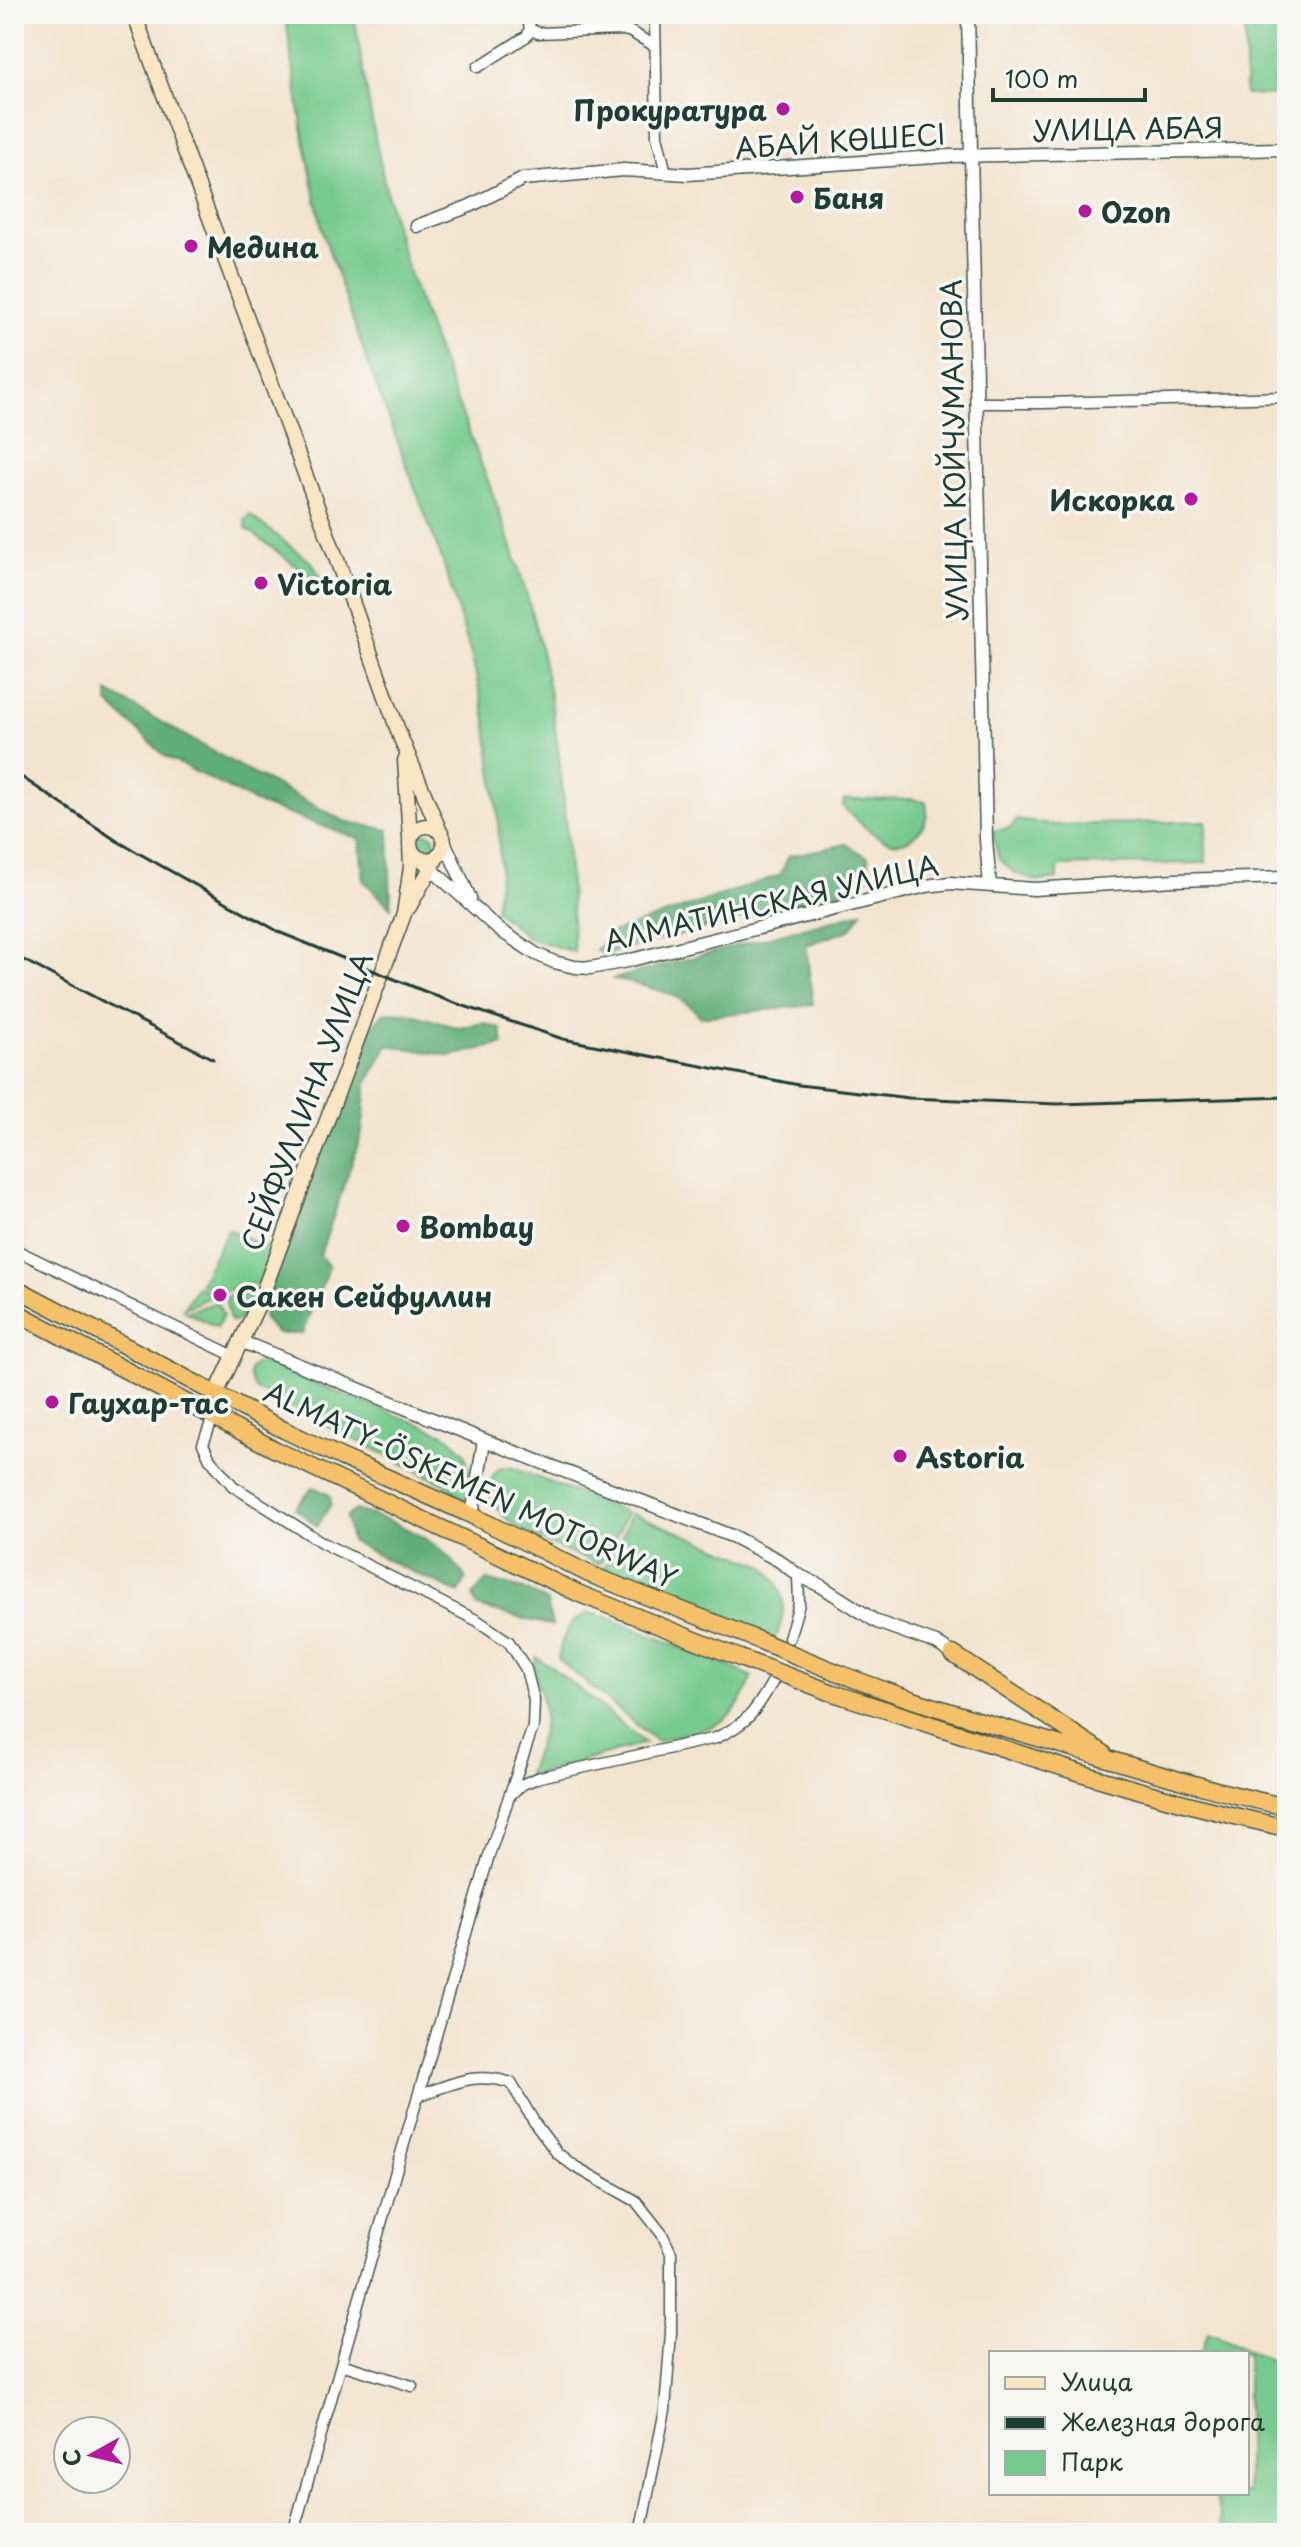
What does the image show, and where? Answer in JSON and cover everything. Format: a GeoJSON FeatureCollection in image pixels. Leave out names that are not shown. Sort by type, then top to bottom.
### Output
{"type":"FeatureCollection","features":[{"type":"Feature","properties":{"kind":"highway","name":"ALMATY-ÖSKEMEN MOTORWAY"},"geometry":{"type":"LineString","coordinates":[[14,1287],[343,1458],[472,1516],[589,1574],[875,1688],[1236,1796],[1287,1807]]}},
{"type":"Feature","properties":{"kind":"highway","name":"ALMATY-ÖSKEMEN MOTORWAY"},"geometry":{"type":"LineString","coordinates":[[14,1311],[274,1449],[580,1594],[830,1692],[1009,1752],[1151,1795],[1287,1828]]}},
{"type":"Feature","properties":{"kind":"highway"},"geometry":{"type":"LineString","coordinates":[[953,1654],[1110,1759]]}},
{"type":"Feature","properties":{"kind":"main road"},"geometry":{"type":"LineString","coordinates":[[134,14],[400,736],[442,835],[442,850],[404,914]]}},
{"type":"Feature","properties":{"kind":"main road"},"geometry":{"type":"LineString","coordinates":[[400,736],[413,847],[428,859],[438,855]]}},
{"type":"Feature","properties":{"kind":"main road"},"geometry":{"type":"LineString","coordinates":[[404,914],[413,833],[423,826],[435,828],[442,835]]}},
{"type":"Feature","properties":{"kind":"main road","name":"СЕЙФУЛЛИНА УЛИЦА"},"geometry":{"type":"LineString","coordinates":[[216,1394],[259,1303],[404,914]]}},
{"type":"Feature","properties":{"kind":"street"},"geometry":{"type":"LineString","coordinates":[[478,67],[527,36],[530,29],[527,14]]}},
{"type":"Feature","properties":{"kind":"street"},"geometry":{"type":"LineString","coordinates":[[655,14],[657,136],[666,173]]}},
{"type":"Feature","properties":{"kind":"street","name":"УЛИЦА КОЙЧУМАНОВА"},"geometry":{"type":"LineString","coordinates":[[968,14],[985,819],[990,886]]}},
{"type":"Feature","properties":{"kind":"street"},"geometry":{"type":"LineString","coordinates":[[530,29],[538,33],[629,31],[655,46]]}},
{"type":"Feature","properties":{"kind":"street","name":"УЛИЦА АБАЯ"},"geometry":{"type":"LineString","coordinates":[[970,156],[1287,149]]}},
{"type":"Feature","properties":{"kind":"street","name":"АБАЙ КӨШЕСІ"},"geometry":{"type":"LineString","coordinates":[[417,226],[470,206],[523,179],[624,170],[666,173],[806,167],[871,159],[970,156]]}},
{"type":"Feature","properties":{"kind":"street"},"geometry":{"type":"LineString","coordinates":[[976,403],[1287,397]]}},
{"type":"Feature","properties":{"kind":"street"},"geometry":{"type":"LineString","coordinates":[[442,835],[464,888],[476,908]]}},
{"type":"Feature","properties":{"kind":"street","name":"АЛМАТИНСКАЯ УЛИЦА"},"geometry":{"type":"LineString","coordinates":[[413,847],[431,870],[498,929],[554,962],[590,968],[926,886],[950,883],[1034,889],[1287,877]]}},
{"type":"Feature","properties":{"kind":"street"},"geometry":{"type":"LineString","coordinates":[[14,1249],[234,1356]]}},
{"type":"Feature","properties":{"kind":"street"},"geometry":{"type":"LineString","coordinates":[[240,1341],[734,1537],[778,1560],[877,1622],[936,1643],[953,1654]]}},
{"type":"Feature","properties":{"kind":"street"},"geometry":{"type":"LineString","coordinates":[[213,1417],[203,1444],[210,1459],[233,1486],[323,1543],[478,1621],[509,1642],[526,1669],[534,1700],[533,1727],[490,1852],[293,2533]]}},
{"type":"Feature","properties":{"kind":"street"},"geometry":{"type":"LineString","coordinates":[[472,1516],[484,1440]]}},
{"type":"Feature","properties":{"kind":"street"},"geometry":{"type":"LineString","coordinates":[[789,1638],[799,1604],[798,1575]]}},
{"type":"Feature","properties":{"kind":"street"},"geometry":{"type":"LineString","coordinates":[[511,1793],[540,1777],[716,1738],[751,1716],[773,1681]]}},
{"type":"Feature","properties":{"kind":"street"},"geometry":{"type":"LineString","coordinates":[[418,2096],[473,2077],[511,2083],[557,2153],[636,2201],[662,2234],[671,2253],[671,2333],[665,2410],[640,2533]]}},
{"type":"Feature","properties":{"kind":"street"},"geometry":{"type":"LineString","coordinates":[[341,2364],[412,2386]]}},
{"type":"Feature","properties":{"kind":"green space"},"geometry":{"type":"Polygon","coordinates":[[[285,14],[354,14],[376,140],[406,263],[512,548],[540,646],[559,760],[574,952],[529,938],[495,910],[500,871],[498,817],[486,719],[471,654],[443,562],[367,361],[323,233],[304,139],[285,14]]]}},
{"type":"Feature","properties":{"kind":"green space"},"geometry":{"type":"Polygon","coordinates":[[[1245,14],[1287,14],[1287,95],[1245,95],[1245,14]]]}},
{"type":"Feature","properties":{"kind":"green space"},"geometry":{"type":"Polygon","coordinates":[[[250,515],[313,564],[322,581],[320,584],[246,528],[245,520],[250,515]]]}},
{"type":"Feature","properties":{"kind":"green space"},"geometry":{"type":"Polygon","coordinates":[[[108,692],[344,821],[389,830],[391,908],[363,880],[360,839],[259,804],[166,757],[108,703],[108,692]]]}},
{"type":"Feature","properties":{"kind":"green space"},"geometry":{"type":"Polygon","coordinates":[[[912,799],[926,802],[926,818],[918,832],[908,840],[899,842],[879,837],[843,807],[844,800],[912,799]]]}},
{"type":"Feature","properties":{"kind":"green space"},"geometry":{"type":"Polygon","coordinates":[[[1016,820],[1056,825],[1206,821],[1206,863],[1058,866],[1058,879],[1036,881],[1013,872],[999,859],[992,831],[1010,828],[1016,820]]]}},
{"type":"Feature","properties":{"kind":"green space"},"geometry":{"type":"Polygon","coordinates":[[[426,833],[435,842],[426,851],[417,842],[426,833]]]}},
{"type":"Feature","properties":{"kind":"green space"},"geometry":{"type":"Polygon","coordinates":[[[846,844],[868,857],[870,876],[844,891],[607,954],[595,951],[611,933],[780,875],[789,856],[846,844]]]}},
{"type":"Feature","properties":{"kind":"green space"},"geometry":{"type":"Polygon","coordinates":[[[862,912],[850,930],[806,945],[813,1005],[700,1017],[693,1008],[673,996],[614,979],[862,912]]]}},
{"type":"Feature","properties":{"kind":"green space"},"geometry":{"type":"Polygon","coordinates":[[[384,1012],[409,1013],[459,1028],[483,1023],[501,1029],[503,1044],[451,1056],[388,1045],[367,1083],[362,1133],[320,1255],[329,1267],[302,1334],[277,1334],[263,1318],[267,1298],[364,1037],[384,1012]]]}},
{"type":"Feature","properties":{"kind":"green space"},"geometry":{"type":"Polygon","coordinates":[[[228,1229],[266,1247],[270,1252],[260,1282],[217,1293],[200,1283],[228,1229]]]}},
{"type":"Feature","properties":{"kind":"green space"},"geometry":{"type":"Polygon","coordinates":[[[197,1286],[214,1295],[183,1309],[197,1286]]]}},
{"type":"Feature","properties":{"kind":"green space"},"geometry":{"type":"Polygon","coordinates":[[[257,1288],[245,1314],[235,1322],[230,1321],[225,1297],[257,1288]]]}},
{"type":"Feature","properties":{"kind":"green space"},"geometry":{"type":"Polygon","coordinates":[[[217,1302],[223,1315],[217,1327],[186,1312],[217,1302]]]}},
{"type":"Feature","properties":{"kind":"green space"},"geometry":{"type":"Polygon","coordinates":[[[260,1362],[445,1434],[465,1452],[471,1486],[465,1500],[442,1483],[256,1390],[250,1370],[260,1362]]]}},
{"type":"Feature","properties":{"kind":"green space"},"geometry":{"type":"Polygon","coordinates":[[[502,1467],[513,1468],[627,1513],[608,1554],[598,1564],[550,1545],[516,1526],[493,1502],[491,1481],[502,1467]]]}},
{"type":"Feature","properties":{"kind":"green space"},"geometry":{"type":"Polygon","coordinates":[[[313,1487],[330,1495],[331,1504],[317,1526],[295,1508],[313,1487]]]}},
{"type":"Feature","properties":{"kind":"green space"},"geometry":{"type":"Polygon","coordinates":[[[355,1510],[418,1534],[445,1553],[466,1579],[459,1593],[351,1541],[346,1517],[355,1510]]]}},
{"type":"Feature","properties":{"kind":"green space"},"geometry":{"type":"Polygon","coordinates":[[[631,1513],[763,1565],[776,1582],[782,1599],[782,1618],[775,1639],[603,1568],[616,1551],[631,1513]]]}},
{"type":"Feature","properties":{"kind":"green space"},"geometry":{"type":"Polygon","coordinates":[[[486,1580],[524,1589],[547,1602],[552,1626],[477,1607],[473,1596],[486,1580]]]}},
{"type":"Feature","properties":{"kind":"green space"},"geometry":{"type":"Polygon","coordinates":[[[589,1613],[601,1615],[752,1676],[737,1708],[716,1724],[656,1741],[558,1659],[561,1644],[571,1625],[589,1613]]]}},
{"type":"Feature","properties":{"kind":"green space"},"geometry":{"type":"Polygon","coordinates":[[[537,1657],[645,1743],[527,1777],[544,1722],[535,1670],[537,1657]]]}},
{"type":"Feature","properties":{"kind":"green space"},"geometry":{"type":"Polygon","coordinates":[[[1208,2332],[1287,2368],[1287,2533],[1223,2533],[1215,2495],[1249,2495],[1249,2351],[1202,2351],[1208,2332]]]}},
{"type":"Feature","properties":{"kind":"railway"},"geometry":{"type":"LineString","coordinates":[[14,772],[117,841],[281,933],[446,1000],[563,1039],[799,1085],[909,1098],[1058,1104],[1287,1097]]}},
{"type":"Feature","properties":{"kind":"railway"},"geometry":{"type":"LineString","coordinates":[[14,955],[213,1059]]}},
{"type":"Feature","properties":{"kind":"place","name":"Прокуратура"},"geometry":{"type":"Point","coordinates":[783,109]}},
{"type":"Feature","properties":{"kind":"place","name":"Баня"},"geometry":{"type":"Point","coordinates":[797,197]}},
{"type":"Feature","properties":{"kind":"place","name":"Ozon"},"geometry":{"type":"Point","coordinates":[1085,211]}},
{"type":"Feature","properties":{"kind":"place","name":"Медина"},"geometry":{"type":"Point","coordinates":[191,246]}},
{"type":"Feature","properties":{"kind":"place","name":"Искоркa"},"geometry":{"type":"Point","coordinates":[1191,499]}},
{"type":"Feature","properties":{"kind":"place","name":"Victoria"},"geometry":{"type":"Point","coordinates":[261,583]}},
{"type":"Feature","properties":{"kind":"place","name":"Bombay"},"geometry":{"type":"Point","coordinates":[403,1226]}},
{"type":"Feature","properties":{"kind":"place","name":"Сакен Сейфуллин"},"geometry":{"type":"Point","coordinates":[220,1295]}},
{"type":"Feature","properties":{"kind":"place","name":"Гаухар-тас"},"geometry":{"type":"Point","coordinates":[52,1402]}},
{"type":"Feature","properties":{"kind":"place","name":"Astoria"},"geometry":{"type":"Point","coordinates":[900,1456]}}]}
